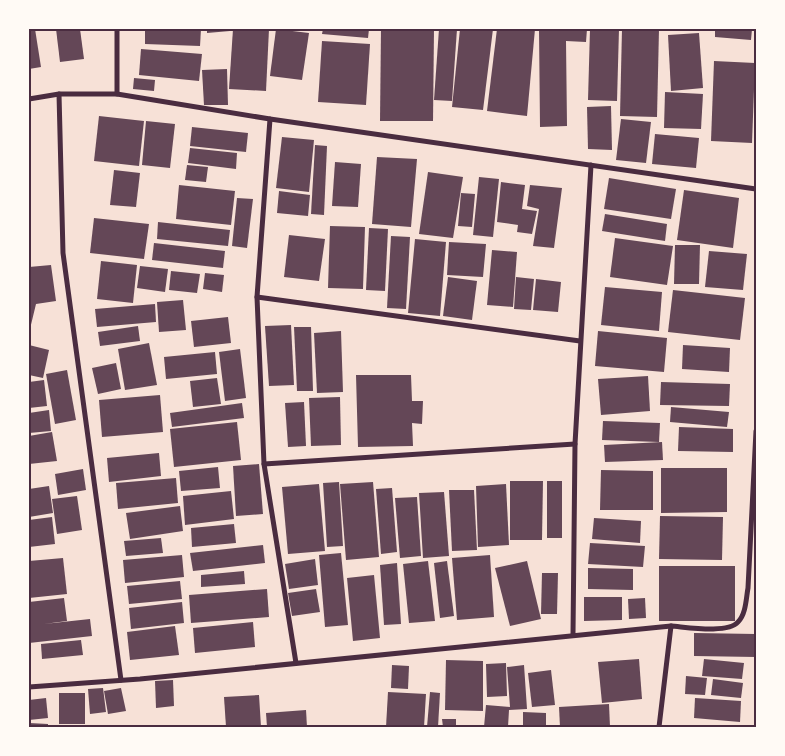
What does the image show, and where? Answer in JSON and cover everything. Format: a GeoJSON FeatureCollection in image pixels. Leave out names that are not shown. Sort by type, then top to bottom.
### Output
{"type":"FeatureCollection","features":[{"type":"Feature","properties":{"kind":"street"},"geometry":{"type":"LineString","coordinates":[[117,29],[117,94]]}},
{"type":"Feature","properties":{"kind":"street"},"geometry":{"type":"LineString","coordinates":[[59,94],[63,253],[121,680]]}},
{"type":"Feature","properties":{"kind":"street"},"geometry":{"type":"LineString","coordinates":[[29,98],[59,94],[117,94],[270,119],[756,189]]}},
{"type":"Feature","properties":{"kind":"street"},"geometry":{"type":"LineString","coordinates":[[270,119],[257,297],[264,464],[296,663]]}},
{"type":"Feature","properties":{"kind":"street"},"geometry":{"type":"LineString","coordinates":[[572,635],[575,444],[591,165]]}},
{"type":"Feature","properties":{"kind":"street"},"geometry":{"type":"LineString","coordinates":[[257,297],[580,341]]}},
{"type":"Feature","properties":{"kind":"street"},"geometry":{"type":"LineString","coordinates":[[29,687],[121,680],[671,626],[727,628],[738,622],[745,608],[748,588],[756,431]]}},
{"type":"Feature","properties":{"kind":"street"},"geometry":{"type":"LineString","coordinates":[[264,464],[575,444]]}},
{"type":"Feature","properties":{"kind":"street"},"geometry":{"type":"LineString","coordinates":[[659,727],[671,626]]}},
{"type":"Feature","properties":{"kind":"building"},"geometry":{"type":"Polygon","coordinates":[[[29,29],[35,29],[41,67],[29,69],[29,29]]]}},
{"type":"Feature","properties":{"kind":"building"},"geometry":{"type":"Polygon","coordinates":[[[56,29],[80,29],[84,59],[60,62],[56,29]]]}},
{"type":"Feature","properties":{"kind":"building"},"geometry":{"type":"Polygon","coordinates":[[[145,29],[201,29],[200,46],[145,44],[145,29]]]}},
{"type":"Feature","properties":{"kind":"building"},"geometry":{"type":"Polygon","coordinates":[[[207,29],[230,29],[230,31],[207,33],[207,29]]]}},
{"type":"Feature","properties":{"kind":"building"},"geometry":{"type":"Polygon","coordinates":[[[233,29],[269,29],[266,91],[229,89],[233,29]]]}},
{"type":"Feature","properties":{"kind":"building"},"geometry":{"type":"Polygon","coordinates":[[[276,29],[309,33],[302,80],[270,76],[276,29]]]}},
{"type":"Feature","properties":{"kind":"building"},"geometry":{"type":"Polygon","coordinates":[[[323,29],[369,29],[368,38],[322,34],[323,29]]]}},
{"type":"Feature","properties":{"kind":"building"},"geometry":{"type":"Polygon","coordinates":[[[381,29],[434,29],[433,121],[380,121],[381,29]]]}},
{"type":"Feature","properties":{"kind":"building"},"geometry":{"type":"Polygon","coordinates":[[[439,29],[457,29],[452,101],[434,100],[439,29]]]}},
{"type":"Feature","properties":{"kind":"building"},"geometry":{"type":"Polygon","coordinates":[[[460,29],[493,29],[483,110],[452,107],[460,29]]]}},
{"type":"Feature","properties":{"kind":"building"},"geometry":{"type":"Polygon","coordinates":[[[497,29],[535,29],[527,116],[487,111],[497,29]]]}},
{"type":"Feature","properties":{"kind":"building"},"geometry":{"type":"Polygon","coordinates":[[[539,29],[587,29],[586,42],[566,41],[567,126],[540,127],[539,29]]]}},
{"type":"Feature","properties":{"kind":"building"},"geometry":{"type":"Polygon","coordinates":[[[590,29],[619,29],[617,101],[588,100],[590,29]]]}},
{"type":"Feature","properties":{"kind":"building"},"geometry":{"type":"Polygon","coordinates":[[[622,29],[659,29],[657,117],[620,116],[622,29]]]}},
{"type":"Feature","properties":{"kind":"building"},"geometry":{"type":"Polygon","coordinates":[[[715,29],[752,29],[751,40],[715,37],[715,29]]]}},
{"type":"Feature","properties":{"kind":"building"},"geometry":{"type":"Polygon","coordinates":[[[699,33],[703,88],[671,91],[668,35],[699,33]]]}},
{"type":"Feature","properties":{"kind":"building"},"geometry":{"type":"Polygon","coordinates":[[[322,41],[370,44],[366,105],[318,102],[322,41]]]}},
{"type":"Feature","properties":{"kind":"building"},"geometry":{"type":"Polygon","coordinates":[[[141,49],[202,54],[199,81],[139,75],[141,49]]]}},
{"type":"Feature","properties":{"kind":"building"},"geometry":{"type":"Polygon","coordinates":[[[714,61],[755,63],[752,143],[711,141],[714,61]]]}},
{"type":"Feature","properties":{"kind":"building"},"geometry":{"type":"Polygon","coordinates":[[[227,69],[228,105],[204,105],[202,70],[227,69]]]}},
{"type":"Feature","properties":{"kind":"building"},"geometry":{"type":"Polygon","coordinates":[[[134,78],[155,80],[154,91],[133,89],[134,78]]]}},
{"type":"Feature","properties":{"kind":"building"},"geometry":{"type":"Polygon","coordinates":[[[665,92],[703,94],[701,129],[664,128],[665,92]]]}},
{"type":"Feature","properties":{"kind":"building"},"geometry":{"type":"Polygon","coordinates":[[[611,106],[612,150],[588,149],[587,107],[611,106]]]}},
{"type":"Feature","properties":{"kind":"building"},"geometry":{"type":"Polygon","coordinates":[[[99,116],[144,121],[139,166],[94,161],[99,116]]]}},
{"type":"Feature","properties":{"kind":"building"},"geometry":{"type":"Polygon","coordinates":[[[621,119],[651,122],[646,163],[616,160],[621,119]]]}},
{"type":"Feature","properties":{"kind":"building"},"geometry":{"type":"Polygon","coordinates":[[[146,121],[175,124],[170,168],[142,165],[146,121]]]}},
{"type":"Feature","properties":{"kind":"building"},"geometry":{"type":"Polygon","coordinates":[[[192,127],[248,133],[246,152],[190,146],[192,127]]]}},
{"type":"Feature","properties":{"kind":"building"},"geometry":{"type":"Polygon","coordinates":[[[655,134],[699,138],[696,168],[652,164],[655,134]]]}},
{"type":"Feature","properties":{"kind":"building"},"geometry":{"type":"Polygon","coordinates":[[[282,137],[314,140],[309,192],[276,188],[282,137]]]}},
{"type":"Feature","properties":{"kind":"building"},"geometry":{"type":"Polygon","coordinates":[[[315,145],[327,146],[324,215],[311,214],[315,145]]]}},
{"type":"Feature","properties":{"kind":"building"},"geometry":{"type":"Polygon","coordinates":[[[190,148],[237,153],[236,169],[188,163],[190,148]]]}},
{"type":"Feature","properties":{"kind":"building"},"geometry":{"type":"Polygon","coordinates":[[[377,157],[417,159],[411,227],[372,224],[377,157]]]}},
{"type":"Feature","properties":{"kind":"building"},"geometry":{"type":"Polygon","coordinates":[[[335,162],[361,164],[358,207],[332,206],[335,162]]]}},
{"type":"Feature","properties":{"kind":"building"},"geometry":{"type":"Polygon","coordinates":[[[187,165],[208,167],[206,182],[185,180],[187,165]]]}},
{"type":"Feature","properties":{"kind":"building"},"geometry":{"type":"Polygon","coordinates":[[[114,170],[140,173],[136,207],[110,205],[114,170]]]}},
{"type":"Feature","properties":{"kind":"building"},"geometry":{"type":"Polygon","coordinates":[[[428,172],[463,177],[453,238],[419,234],[428,172]]]}},
{"type":"Feature","properties":{"kind":"building"},"geometry":{"type":"Polygon","coordinates":[[[479,177],[499,179],[493,237],[473,235],[479,177]]]}},
{"type":"Feature","properties":{"kind":"building"},"geometry":{"type":"Polygon","coordinates":[[[609,178],[676,189],[671,219],[604,209],[609,178]]]}},
{"type":"Feature","properties":{"kind":"building"},"geometry":{"type":"Polygon","coordinates":[[[501,182],[525,185],[522,209],[537,211],[532,234],[517,232],[518,225],[497,222],[501,182]]]}},
{"type":"Feature","properties":{"kind":"building"},"geometry":{"type":"Polygon","coordinates":[[[179,185],[235,191],[231,225],[176,219],[179,185]]]}},
{"type":"Feature","properties":{"kind":"building"},"geometry":{"type":"Polygon","coordinates":[[[530,185],[562,188],[554,248],[533,246],[539,209],[527,206],[530,185]]]}},
{"type":"Feature","properties":{"kind":"building"},"geometry":{"type":"Polygon","coordinates":[[[684,190],[739,198],[733,248],[677,240],[684,190]]]}},
{"type":"Feature","properties":{"kind":"building"},"geometry":{"type":"Polygon","coordinates":[[[279,191],[310,195],[308,216],[277,213],[279,191]]]}},
{"type":"Feature","properties":{"kind":"building"},"geometry":{"type":"Polygon","coordinates":[[[461,193],[475,194],[472,227],[458,226],[461,193]]]}},
{"type":"Feature","properties":{"kind":"building"},"geometry":{"type":"Polygon","coordinates":[[[237,198],[253,199],[247,248],[232,246],[237,198]]]}},
{"type":"Feature","properties":{"kind":"building"},"geometry":{"type":"Polygon","coordinates":[[[605,214],[667,224],[665,241],[602,231],[605,214]]]}},
{"type":"Feature","properties":{"kind":"building"},"geometry":{"type":"Polygon","coordinates":[[[94,218],[149,224],[144,259],[90,253],[94,218]]]}},
{"type":"Feature","properties":{"kind":"building"},"geometry":{"type":"Polygon","coordinates":[[[158,222],[230,230],[228,246],[157,239],[158,222]]]}},
{"type":"Feature","properties":{"kind":"building"},"geometry":{"type":"Polygon","coordinates":[[[330,226],[365,227],[363,289],[328,288],[330,226]]]}},
{"type":"Feature","properties":{"kind":"building"},"geometry":{"type":"Polygon","coordinates":[[[369,228],[388,229],[385,291],[366,290],[369,228]]]}},
{"type":"Feature","properties":{"kind":"building"},"geometry":{"type":"Polygon","coordinates":[[[289,235],[325,239],[319,281],[284,277],[289,235]]]}},
{"type":"Feature","properties":{"kind":"building"},"geometry":{"type":"Polygon","coordinates":[[[391,236],[410,237],[406,309],[387,308],[391,236]]]}},
{"type":"Feature","properties":{"kind":"building"},"geometry":{"type":"Polygon","coordinates":[[[615,238],[673,246],[667,285],[610,277],[615,238]]]}},
{"type":"Feature","properties":{"kind":"building"},"geometry":{"type":"Polygon","coordinates":[[[415,239],[446,242],[440,316],[408,313],[415,239]]]}},
{"type":"Feature","properties":{"kind":"building"},"geometry":{"type":"Polygon","coordinates":[[[449,242],[486,244],[483,277],[447,275],[449,242]]]}},
{"type":"Feature","properties":{"kind":"building"},"geometry":{"type":"Polygon","coordinates":[[[154,243],[225,251],[223,268],[152,260],[154,243]]]}},
{"type":"Feature","properties":{"kind":"building"},"geometry":{"type":"Polygon","coordinates":[[[675,245],[700,245],[699,284],[674,284],[675,245]]]}},
{"type":"Feature","properties":{"kind":"building"},"geometry":{"type":"Polygon","coordinates":[[[492,250],[517,252],[513,307],[487,305],[492,250]]]}},
{"type":"Feature","properties":{"kind":"building"},"geometry":{"type":"Polygon","coordinates":[[[709,251],[747,254],[743,290],[705,287],[709,251]]]}},
{"type":"Feature","properties":{"kind":"building"},"geometry":{"type":"Polygon","coordinates":[[[101,261],[137,265],[133,303],[97,299],[101,261]]]}},
{"type":"Feature","properties":{"kind":"building"},"geometry":{"type":"Polygon","coordinates":[[[51,265],[56,301],[36,304],[29,333],[29,267],[51,265]]]}},
{"type":"Feature","properties":{"kind":"building"},"geometry":{"type":"Polygon","coordinates":[[[140,266],[168,269],[165,292],[137,288],[140,266]]]}},
{"type":"Feature","properties":{"kind":"building"},"geometry":{"type":"Polygon","coordinates":[[[171,271],[200,274],[197,293],[169,290],[171,271]]]}},
{"type":"Feature","properties":{"kind":"building"},"geometry":{"type":"Polygon","coordinates":[[[205,273],[224,275],[222,292],[203,289],[205,273]]]}},
{"type":"Feature","properties":{"kind":"building"},"geometry":{"type":"Polygon","coordinates":[[[448,277],[477,281],[472,320],[443,316],[448,277]]]}},
{"type":"Feature","properties":{"kind":"building"},"geometry":{"type":"Polygon","coordinates":[[[516,277],[534,279],[531,310],[514,309],[516,277]]]}},
{"type":"Feature","properties":{"kind":"building"},"geometry":{"type":"Polygon","coordinates":[[[536,279],[561,282],[558,312],[533,310],[536,279]]]}},
{"type":"Feature","properties":{"kind":"building"},"geometry":{"type":"Polygon","coordinates":[[[605,287],[662,292],[659,331],[601,325],[605,287]]]}},
{"type":"Feature","properties":{"kind":"building"},"geometry":{"type":"Polygon","coordinates":[[[673,290],[745,298],[740,340],[668,332],[673,290]]]}},
{"type":"Feature","properties":{"kind":"building"},"geometry":{"type":"Polygon","coordinates":[[[183,300],[186,330],[159,332],[157,302],[183,300]]]}},
{"type":"Feature","properties":{"kind":"building"},"geometry":{"type":"Polygon","coordinates":[[[155,304],[156,322],[97,327],[95,309],[155,304]]]}},
{"type":"Feature","properties":{"kind":"building"},"geometry":{"type":"Polygon","coordinates":[[[228,317],[231,343],[194,347],[191,321],[228,317]]]}},
{"type":"Feature","properties":{"kind":"building"},"geometry":{"type":"Polygon","coordinates":[[[291,325],[294,385],[269,386],[265,326],[291,325]]]}},
{"type":"Feature","properties":{"kind":"building"},"geometry":{"type":"Polygon","coordinates":[[[138,326],[140,341],[100,346],[98,332],[138,326]]]}},
{"type":"Feature","properties":{"kind":"building"},"geometry":{"type":"Polygon","coordinates":[[[294,327],[311,327],[313,391],[297,391],[294,327]]]}},
{"type":"Feature","properties":{"kind":"building"},"geometry":{"type":"Polygon","coordinates":[[[341,331],[343,392],[317,393],[314,333],[341,331]]]}},
{"type":"Feature","properties":{"kind":"building"},"geometry":{"type":"Polygon","coordinates":[[[598,331],[667,338],[664,372],[595,366],[598,331]]]}},
{"type":"Feature","properties":{"kind":"building"},"geometry":{"type":"Polygon","coordinates":[[[149,343],[157,385],[125,390],[118,349],[149,343]]]}},
{"type":"Feature","properties":{"kind":"building"},"geometry":{"type":"Polygon","coordinates":[[[29,345],[49,350],[43,378],[29,375],[29,345]]]}},
{"type":"Feature","properties":{"kind":"building"},"geometry":{"type":"Polygon","coordinates":[[[683,345],[730,348],[729,372],[682,369],[683,345]]]}},
{"type":"Feature","properties":{"kind":"building"},"geometry":{"type":"Polygon","coordinates":[[[240,349],[246,398],[225,401],[219,352],[240,349]]]}},
{"type":"Feature","properties":{"kind":"building"},"geometry":{"type":"Polygon","coordinates":[[[215,352],[217,374],[166,379],[164,357],[215,352]]]}},
{"type":"Feature","properties":{"kind":"building"},"geometry":{"type":"Polygon","coordinates":[[[116,363],[121,389],[98,394],[92,368],[116,363]]]}},
{"type":"Feature","properties":{"kind":"building"},"geometry":{"type":"Polygon","coordinates":[[[67,370],[76,420],[55,424],[46,374],[67,370]]]}},
{"type":"Feature","properties":{"kind":"building"},"geometry":{"type":"Polygon","coordinates":[[[356,375],[411,375],[412,401],[423,401],[422,424],[412,423],[413,446],[358,447],[356,375]]]}},
{"type":"Feature","properties":{"kind":"building"},"geometry":{"type":"Polygon","coordinates":[[[648,376],[650,411],[601,415],[598,379],[648,376]]]}},
{"type":"Feature","properties":{"kind":"building"},"geometry":{"type":"Polygon","coordinates":[[[217,378],[221,404],[193,407],[190,381],[217,378]]]}},
{"type":"Feature","properties":{"kind":"building"},"geometry":{"type":"Polygon","coordinates":[[[44,380],[47,406],[29,408],[29,382],[44,380]]]}},
{"type":"Feature","properties":{"kind":"building"},"geometry":{"type":"Polygon","coordinates":[[[661,382],[730,384],[729,406],[660,405],[661,382]]]}},
{"type":"Feature","properties":{"kind":"building"},"geometry":{"type":"Polygon","coordinates":[[[160,395],[163,432],[102,437],[99,400],[160,395]]]}},
{"type":"Feature","properties":{"kind":"building"},"geometry":{"type":"Polygon","coordinates":[[[340,397],[341,445],[311,446],[309,398],[340,397]]]}},
{"type":"Feature","properties":{"kind":"building"},"geometry":{"type":"Polygon","coordinates":[[[304,402],[306,446],[288,447],[285,403],[304,402]]]}},
{"type":"Feature","properties":{"kind":"building"},"geometry":{"type":"Polygon","coordinates":[[[242,403],[244,418],[172,427],[170,413],[242,403]]]}},
{"type":"Feature","properties":{"kind":"building"},"geometry":{"type":"Polygon","coordinates":[[[671,407],[729,412],[727,427],[670,422],[671,407]]]}},
{"type":"Feature","properties":{"kind":"building"},"geometry":{"type":"Polygon","coordinates":[[[49,410],[51,431],[29,433],[29,413],[49,410]]]}},
{"type":"Feature","properties":{"kind":"building"},"geometry":{"type":"Polygon","coordinates":[[[603,421],[660,423],[659,442],[602,440],[603,421]]]}},
{"type":"Feature","properties":{"kind":"building"},"geometry":{"type":"Polygon","coordinates":[[[237,422],[241,460],[174,467],[170,429],[237,422]]]}},
{"type":"Feature","properties":{"kind":"building"},"geometry":{"type":"Polygon","coordinates":[[[679,427],[733,429],[733,452],[678,451],[679,427]]]}},
{"type":"Feature","properties":{"kind":"building"},"geometry":{"type":"Polygon","coordinates":[[[52,432],[57,461],[29,464],[29,436],[52,432]]]}},
{"type":"Feature","properties":{"kind":"building"},"geometry":{"type":"Polygon","coordinates":[[[662,442],[663,460],[605,462],[604,445],[662,442]]]}},
{"type":"Feature","properties":{"kind":"building"},"geometry":{"type":"Polygon","coordinates":[[[159,453],[161,476],[109,482],[107,458],[159,453]]]}},
{"type":"Feature","properties":{"kind":"building"},"geometry":{"type":"Polygon","coordinates":[[[259,464],[263,514],[236,516],[233,466],[259,464]]]}},
{"type":"Feature","properties":{"kind":"building"},"geometry":{"type":"Polygon","coordinates":[[[218,467],[220,488],[181,491],[179,471],[218,467]]]}},
{"type":"Feature","properties":{"kind":"building"},"geometry":{"type":"Polygon","coordinates":[[[661,468],[727,468],[727,512],[661,513],[661,468]]]}},
{"type":"Feature","properties":{"kind":"building"},"geometry":{"type":"Polygon","coordinates":[[[83,469],[86,490],[58,495],[55,474],[83,469]]]}},
{"type":"Feature","properties":{"kind":"building"},"geometry":{"type":"Polygon","coordinates":[[[601,470],[653,471],[653,510],[600,510],[601,470]]]}},
{"type":"Feature","properties":{"kind":"building"},"geometry":{"type":"Polygon","coordinates":[[[176,478],[178,503],[118,509],[116,483],[176,478]]]}},
{"type":"Feature","properties":{"kind":"building"},"geometry":{"type":"Polygon","coordinates":[[[510,481],[543,481],[542,540],[510,540],[510,481]]]}},
{"type":"Feature","properties":{"kind":"building"},"geometry":{"type":"Polygon","coordinates":[[[547,481],[562,481],[562,538],[547,538],[547,481]]]}},
{"type":"Feature","properties":{"kind":"building"},"geometry":{"type":"Polygon","coordinates":[[[339,482],[343,546],[327,547],[323,483],[339,482]]]}},
{"type":"Feature","properties":{"kind":"building"},"geometry":{"type":"Polygon","coordinates":[[[373,482],[379,557],[346,560],[340,484],[373,482]]]}},
{"type":"Feature","properties":{"kind":"building"},"geometry":{"type":"Polygon","coordinates":[[[319,484],[325,551],[288,554],[282,487],[319,484]]]}},
{"type":"Feature","properties":{"kind":"building"},"geometry":{"type":"Polygon","coordinates":[[[506,484],[509,545],[478,547],[476,486],[506,484]]]}},
{"type":"Feature","properties":{"kind":"building"},"geometry":{"type":"Polygon","coordinates":[[[49,486],[53,513],[29,517],[29,489],[49,486]]]}},
{"type":"Feature","properties":{"kind":"building"},"geometry":{"type":"Polygon","coordinates":[[[392,488],[397,552],[381,554],[376,489],[392,488]]]}},
{"type":"Feature","properties":{"kind":"building"},"geometry":{"type":"Polygon","coordinates":[[[449,490],[474,490],[477,550],[452,551],[449,490]]]}},
{"type":"Feature","properties":{"kind":"building"},"geometry":{"type":"Polygon","coordinates":[[[231,491],[234,519],[185,525],[183,496],[231,491]]]}},
{"type":"Feature","properties":{"kind":"building"},"geometry":{"type":"Polygon","coordinates":[[[444,492],[449,556],[423,558],[419,493],[444,492]]]}},
{"type":"Feature","properties":{"kind":"building"},"geometry":{"type":"Polygon","coordinates":[[[77,496],[82,530],[57,534],[52,499],[77,496]]]}},
{"type":"Feature","properties":{"kind":"building"},"geometry":{"type":"Polygon","coordinates":[[[417,497],[421,556],[400,558],[395,498],[417,497]]]}},
{"type":"Feature","properties":{"kind":"building"},"geometry":{"type":"Polygon","coordinates":[[[180,506],[183,531],[130,539],[126,513],[180,506]]]}},
{"type":"Feature","properties":{"kind":"building"},"geometry":{"type":"Polygon","coordinates":[[[660,516],[723,517],[722,560],[659,559],[660,516]]]}},
{"type":"Feature","properties":{"kind":"building"},"geometry":{"type":"Polygon","coordinates":[[[52,517],[55,544],[29,547],[29,520],[52,517]]]}},
{"type":"Feature","properties":{"kind":"building"},"geometry":{"type":"Polygon","coordinates":[[[594,518],[641,521],[640,543],[592,539],[594,518]]]}},
{"type":"Feature","properties":{"kind":"building"},"geometry":{"type":"Polygon","coordinates":[[[234,524],[236,543],[192,547],[191,528],[234,524]]]}},
{"type":"Feature","properties":{"kind":"building"},"geometry":{"type":"Polygon","coordinates":[[[161,538],[163,553],[126,556],[124,541],[161,538]]]}},
{"type":"Feature","properties":{"kind":"building"},"geometry":{"type":"Polygon","coordinates":[[[590,543],[645,546],[643,567],[588,564],[590,543]]]}},
{"type":"Feature","properties":{"kind":"building"},"geometry":{"type":"Polygon","coordinates":[[[263,545],[265,563],[193,571],[190,553],[263,545]]]}},
{"type":"Feature","properties":{"kind":"building"},"geometry":{"type":"Polygon","coordinates":[[[341,553],[348,625],[325,627],[319,555],[341,553]]]}},
{"type":"Feature","properties":{"kind":"building"},"geometry":{"type":"Polygon","coordinates":[[[182,555],[184,577],[125,583],[123,560],[182,555]]]}},
{"type":"Feature","properties":{"kind":"building"},"geometry":{"type":"Polygon","coordinates":[[[490,555],[494,617],[457,620],[452,558],[490,555]]]}},
{"type":"Feature","properties":{"kind":"building"},"geometry":{"type":"Polygon","coordinates":[[[63,558],[67,594],[29,598],[29,561],[63,558]]]}},
{"type":"Feature","properties":{"kind":"building"},"geometry":{"type":"Polygon","coordinates":[[[315,559],[318,585],[289,589],[285,564],[315,559]]]}},
{"type":"Feature","properties":{"kind":"building"},"geometry":{"type":"Polygon","coordinates":[[[428,561],[435,621],[409,623],[403,564],[428,561]]]}},
{"type":"Feature","properties":{"kind":"building"},"geometry":{"type":"Polygon","coordinates":[[[447,561],[454,616],[440,618],[434,563],[447,561]]]}},
{"type":"Feature","properties":{"kind":"building"},"geometry":{"type":"Polygon","coordinates":[[[527,561],[541,619],[510,626],[495,568],[527,561]]]}},
{"type":"Feature","properties":{"kind":"building"},"geometry":{"type":"Polygon","coordinates":[[[397,563],[401,624],[384,625],[380,565],[397,563]]]}},
{"type":"Feature","properties":{"kind":"building"},"geometry":{"type":"Polygon","coordinates":[[[659,566],[735,566],[735,621],[659,621],[659,566]]]}},
{"type":"Feature","properties":{"kind":"building"},"geometry":{"type":"Polygon","coordinates":[[[588,568],[633,569],[633,590],[588,589],[588,568]]]}},
{"type":"Feature","properties":{"kind":"building"},"geometry":{"type":"Polygon","coordinates":[[[244,571],[245,584],[201,587],[201,575],[244,571]]]}},
{"type":"Feature","properties":{"kind":"building"},"geometry":{"type":"Polygon","coordinates":[[[542,573],[558,573],[557,614],[541,614],[542,573]]]}},
{"type":"Feature","properties":{"kind":"building"},"geometry":{"type":"Polygon","coordinates":[[[374,575],[380,638],[353,641],[347,578],[374,575]]]}},
{"type":"Feature","properties":{"kind":"building"},"geometry":{"type":"Polygon","coordinates":[[[180,581],[182,599],[129,604],[127,586],[180,581]]]}},
{"type":"Feature","properties":{"kind":"building"},"geometry":{"type":"Polygon","coordinates":[[[267,589],[269,617],[191,623],[189,595],[267,589]]]}},
{"type":"Feature","properties":{"kind":"building"},"geometry":{"type":"Polygon","coordinates":[[[316,589],[320,612],[292,616],[288,593],[316,589]]]}},
{"type":"Feature","properties":{"kind":"building"},"geometry":{"type":"Polygon","coordinates":[[[584,597],[622,597],[622,620],[584,621],[584,597]]]}},
{"type":"Feature","properties":{"kind":"building"},"geometry":{"type":"Polygon","coordinates":[[[64,598],[67,621],[44,624],[90,619],[92,636],[29,643],[29,602],[64,598]]]}},
{"type":"Feature","properties":{"kind":"building"},"geometry":{"type":"Polygon","coordinates":[[[645,598],[646,618],[629,619],[628,599],[645,598]]]}},
{"type":"Feature","properties":{"kind":"building"},"geometry":{"type":"Polygon","coordinates":[[[182,602],[184,623],[131,629],[129,608],[182,602]]]}},
{"type":"Feature","properties":{"kind":"building"},"geometry":{"type":"Polygon","coordinates":[[[253,622],[255,647],[195,653],[193,628],[253,622]]]}},
{"type":"Feature","properties":{"kind":"building"},"geometry":{"type":"Polygon","coordinates":[[[175,626],[179,655],[130,660],[127,632],[175,626]]]}},
{"type":"Feature","properties":{"kind":"building"},"geometry":{"type":"Polygon","coordinates":[[[694,633],[756,634],[756,657],[694,656],[694,633]]]}},
{"type":"Feature","properties":{"kind":"building"},"geometry":{"type":"Polygon","coordinates":[[[81,640],[83,655],[42,659],[41,644],[81,640]]]}},
{"type":"Feature","properties":{"kind":"building"},"geometry":{"type":"Polygon","coordinates":[[[639,659],[642,699],[602,703],[598,662],[639,659]]]}},
{"type":"Feature","properties":{"kind":"building"},"geometry":{"type":"Polygon","coordinates":[[[704,659],[744,663],[742,679],[702,676],[704,659]]]}},
{"type":"Feature","properties":{"kind":"building"},"geometry":{"type":"Polygon","coordinates":[[[446,660],[483,661],[483,711],[445,710],[446,660]]]}},
{"type":"Feature","properties":{"kind":"building"},"geometry":{"type":"Polygon","coordinates":[[[506,663],[507,696],[487,697],[486,664],[506,663]]]}},
{"type":"Feature","properties":{"kind":"building"},"geometry":{"type":"Polygon","coordinates":[[[392,665],[409,666],[408,689],[391,688],[392,665]]]}},
{"type":"Feature","properties":{"kind":"building"},"geometry":{"type":"Polygon","coordinates":[[[524,665],[527,709],[509,710],[508,727],[484,727],[486,705],[510,707],[507,667],[524,665]]]}},
{"type":"Feature","properties":{"kind":"building"},"geometry":{"type":"Polygon","coordinates":[[[551,670],[555,705],[532,707],[528,673],[551,670]]]}},
{"type":"Feature","properties":{"kind":"building"},"geometry":{"type":"Polygon","coordinates":[[[686,676],[707,678],[705,695],[685,694],[686,676]]]}},
{"type":"Feature","properties":{"kind":"building"},"geometry":{"type":"Polygon","coordinates":[[[713,679],[743,683],[741,698],[711,695],[713,679]]]}},
{"type":"Feature","properties":{"kind":"building"},"geometry":{"type":"Polygon","coordinates":[[[173,680],[174,706],[156,708],[155,681],[173,680]]]}},
{"type":"Feature","properties":{"kind":"building"},"geometry":{"type":"Polygon","coordinates":[[[103,688],[106,712],[90,714],[88,689],[103,688]]]}},
{"type":"Feature","properties":{"kind":"building"},"geometry":{"type":"Polygon","coordinates":[[[121,688],[126,711],[108,714],[104,691],[121,688]]]}},
{"type":"Feature","properties":{"kind":"building"},"geometry":{"type":"Polygon","coordinates":[[[388,692],[426,694],[424,727],[386,727],[388,692]]]}},
{"type":"Feature","properties":{"kind":"building"},"geometry":{"type":"Polygon","coordinates":[[[430,692],[440,693],[438,727],[427,727],[430,692]]]}},
{"type":"Feature","properties":{"kind":"building"},"geometry":{"type":"Polygon","coordinates":[[[59,693],[85,693],[85,724],[59,724],[59,693]]]}},
{"type":"Feature","properties":{"kind":"building"},"geometry":{"type":"Polygon","coordinates":[[[259,695],[261,727],[226,727],[224,697],[259,695]]]}},
{"type":"Feature","properties":{"kind":"building"},"geometry":{"type":"Polygon","coordinates":[[[46,698],[48,718],[29,720],[29,700],[46,698]]]}},
{"type":"Feature","properties":{"kind":"building"},"geometry":{"type":"Polygon","coordinates":[[[695,698],[741,701],[740,722],[694,718],[695,698]]]}},
{"type":"Feature","properties":{"kind":"building"},"geometry":{"type":"Polygon","coordinates":[[[609,704],[610,727],[560,727],[559,707],[609,704]]]}},
{"type":"Feature","properties":{"kind":"building"},"geometry":{"type":"Polygon","coordinates":[[[306,710],[307,727],[267,727],[266,713],[306,710]]]}},
{"type":"Feature","properties":{"kind":"building"},"geometry":{"type":"Polygon","coordinates":[[[523,712],[546,713],[546,727],[523,727],[523,712]]]}},
{"type":"Feature","properties":{"kind":"building"},"geometry":{"type":"Polygon","coordinates":[[[442,719],[456,719],[456,727],[443,727],[442,719]]]}},
{"type":"Feature","properties":{"kind":"building"},"geometry":{"type":"Polygon","coordinates":[[[29,723],[48,724],[48,727],[29,727],[29,723]]]}}]}
